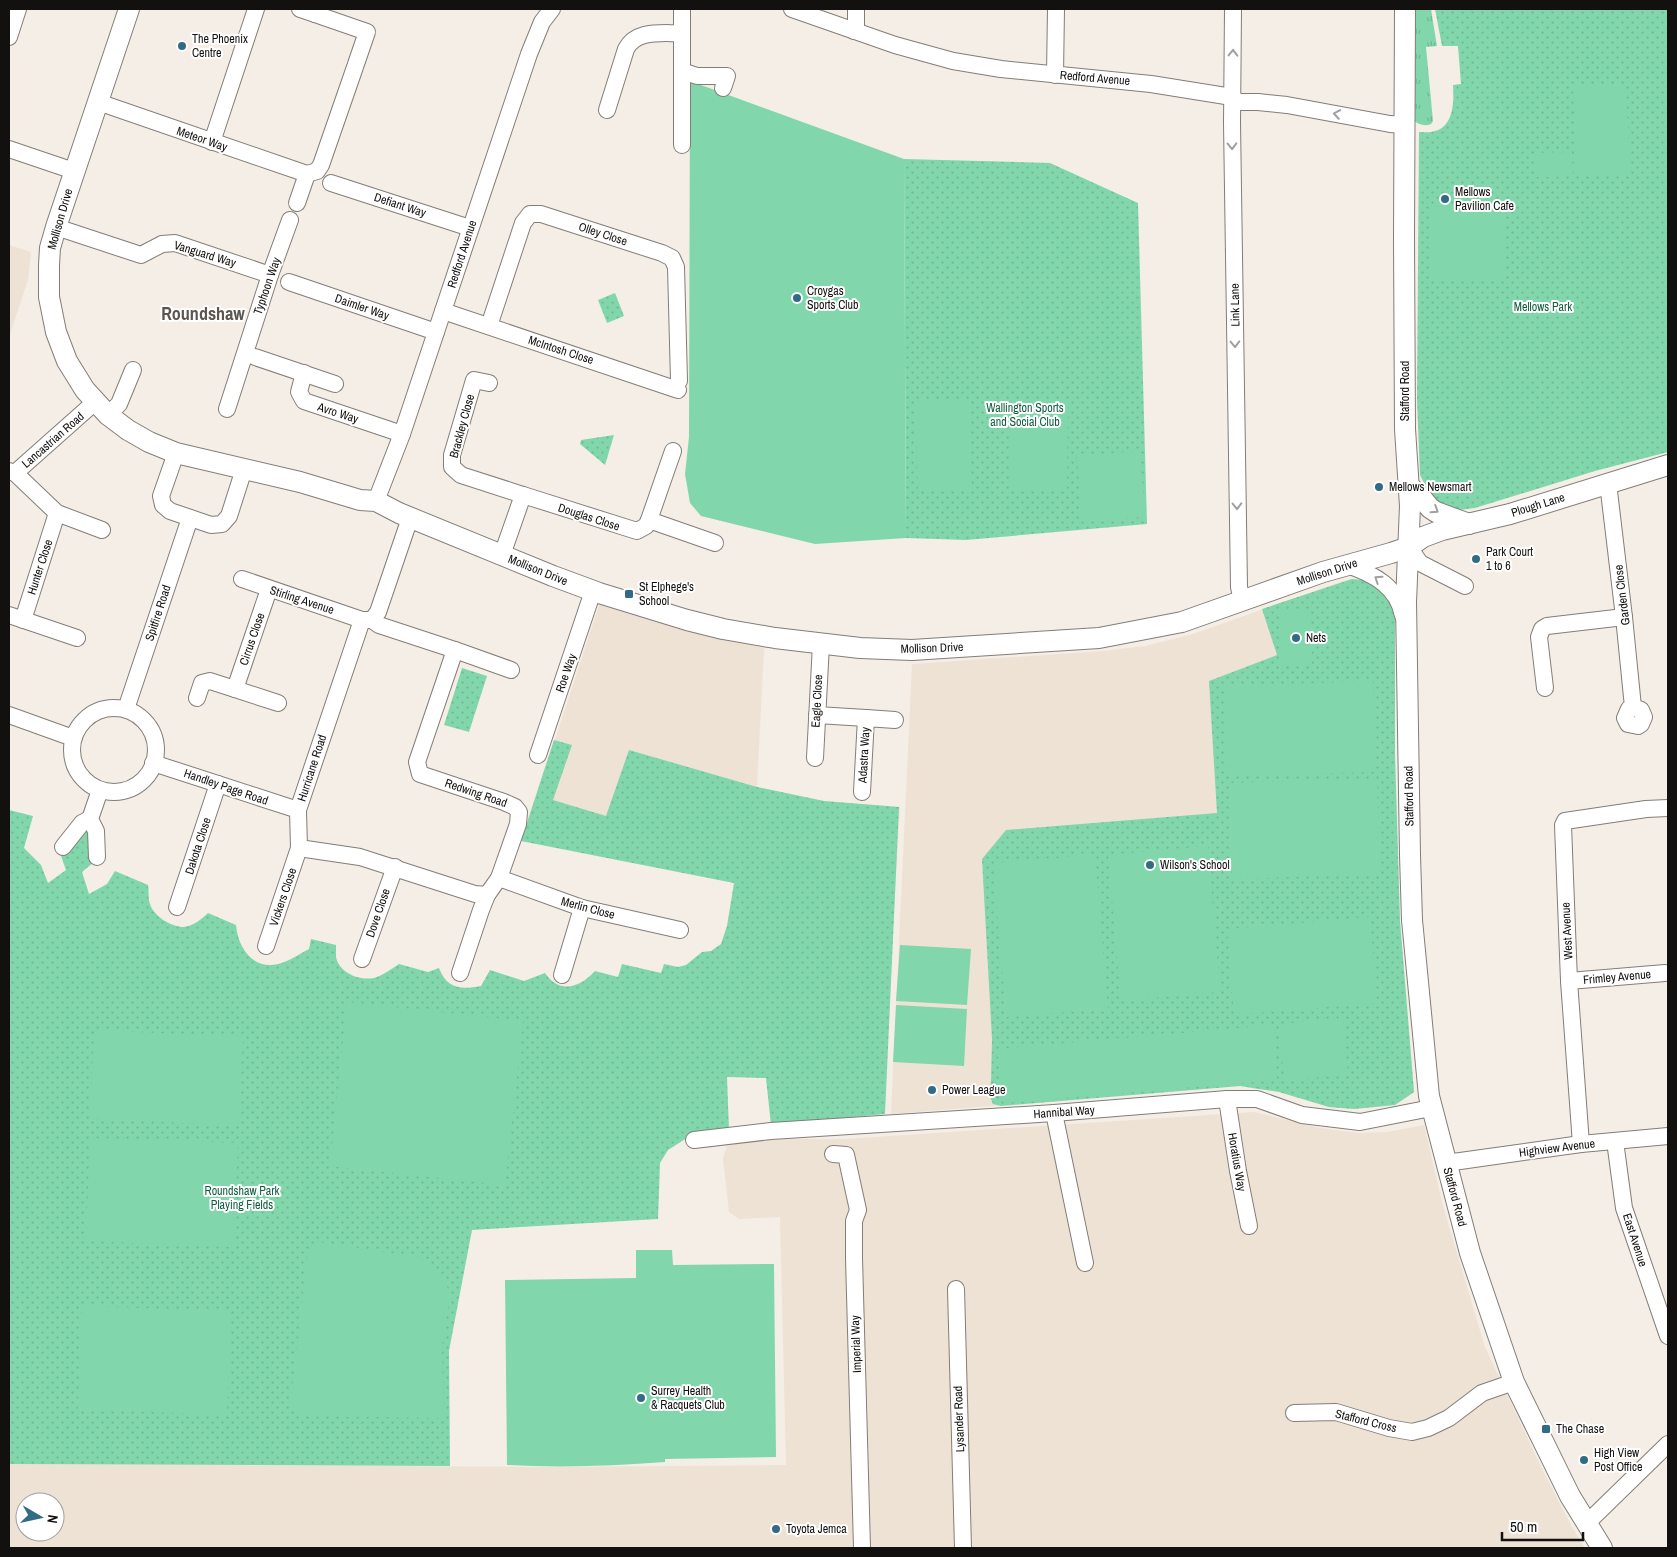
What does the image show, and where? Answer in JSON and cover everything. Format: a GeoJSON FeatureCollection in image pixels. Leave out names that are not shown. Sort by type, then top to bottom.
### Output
{"type":"FeatureCollection","features":[{"type":"Feature","properties":{"kind":"main road","name":"Mollison Drive"},"geometry":{"type":"LineString","coordinates":[[128,9],[56,227],[48,265],[49,297],[51,315],[60,346],[78,382],[101,408],[138,437],[176,453],[360,500],[376,501],[410,518],[593,591],[714,627],[821,644],[886,649],[1099,638],[1182,622],[1347,565],[1409,547]]}},
{"type":"Feature","properties":{"kind":"main road","name":"Stafford Road"},"geometry":{"type":"LineString","coordinates":[[1405,9],[1403,125],[1405,420],[1410,506],[1406,602],[1410,855],[1412,920],[1431,1108],[1470,1253],[1514,1382],[1556,1469],[1602,1548]]}},
{"type":"Feature","properties":{"kind":"main road","name":"Plough Lane"},"geometry":{"type":"LineString","coordinates":[[1409,547],[1423,538],[1442,530],[1510,514],[1668,465]]}},
{"type":"Feature","properties":{"kind":"main road"},"geometry":{"type":"LineString","coordinates":[[1408,485],[1436,512],[1469,524]]}},
{"type":"Feature","properties":{"kind":"street"},"geometry":{"type":"LineString","coordinates":[[9,37],[18,9]]}},
{"type":"Feature","properties":{"kind":"street"},"geometry":{"type":"LineString","coordinates":[[212,142],[256,9]]}},
{"type":"Feature","properties":{"kind":"street"},"geometry":{"type":"LineString","coordinates":[[682,9],[682,145]]}},
{"type":"Feature","properties":{"kind":"street","name":"Redford Avenue"},"geometry":{"type":"LineString","coordinates":[[792,9],[934,57],[981,66],[1152,84],[1232,97],[1238,102],[1273,103],[1403,125]]}},
{"type":"Feature","properties":{"kind":"street"},"geometry":{"type":"LineString","coordinates":[[854,31],[856,9]]}},
{"type":"Feature","properties":{"kind":"street"},"geometry":{"type":"LineString","coordinates":[[1055,75],[1056,9]]}},
{"type":"Feature","properties":{"kind":"street","name":"Link Lane"},"geometry":{"type":"LineString","coordinates":[[1233,9],[1232,97],[1238,563],[1239,587],[1242,601]]}},
{"type":"Feature","properties":{"kind":"street"},"geometry":{"type":"LineString","coordinates":[[297,203],[307,174],[317,171],[322,165],[367,32],[311,10]]}},
{"type":"Feature","properties":{"kind":"street","name":"Redford Avenue"},"geometry":{"type":"LineString","coordinates":[[376,501],[402,434],[506,119],[536,35],[548,10]]}},
{"type":"Feature","properties":{"kind":"street"},"geometry":{"type":"LineString","coordinates":[[607,110],[626,49],[632,40],[644,35],[681,33]]}},
{"type":"Feature","properties":{"kind":"street"},"geometry":{"type":"LineString","coordinates":[[682,71],[697,76],[727,76],[723,88]]}},
{"type":"Feature","properties":{"kind":"street","name":"Meteor Way"},"geometry":{"type":"LineString","coordinates":[[98,102],[307,174]]}},
{"type":"Feature","properties":{"kind":"street"},"geometry":{"type":"LineString","coordinates":[[9,149],[74,171]]}},
{"type":"Feature","properties":{"kind":"street","name":"Defiant Way"},"geometry":{"type":"LineString","coordinates":[[330,183],[470,228]]}},
{"type":"Feature","properties":{"kind":"street","name":"Olley Close"},"geometry":{"type":"LineString","coordinates":[[489,326],[523,223],[530,214],[541,214],[662,253],[672,258],[676,267],[678,386]]}},
{"type":"Feature","properties":{"kind":"street","name":"Typhoon Way"},"geometry":{"type":"LineString","coordinates":[[227,409],[270,274],[290,220]]}},
{"type":"Feature","properties":{"kind":"street","name":"Vanguard Way"},"geometry":{"type":"LineString","coordinates":[[56,227],[141,255],[162,244],[174,244],[270,274]]}},
{"type":"Feature","properties":{"kind":"street","name":"Daimler Way"},"geometry":{"type":"LineString","coordinates":[[289,282],[436,332]]}},
{"type":"Feature","properties":{"kind":"street","name":"McIntosh Close"},"geometry":{"type":"LineString","coordinates":[[443,311],[678,386]]}},
{"type":"Feature","properties":{"kind":"street"},"geometry":{"type":"LineString","coordinates":[[255,357],[335,384]]}},
{"type":"Feature","properties":{"kind":"street","name":"Lancastrian Road"},"geometry":{"type":"LineString","coordinates":[[12,472],[101,408],[118,404],[133,370]]}},
{"type":"Feature","properties":{"kind":"street","name":"Avro Way"},"geometry":{"type":"LineString","coordinates":[[304,373],[299,392],[304,401],[402,434]]}},
{"type":"Feature","properties":{"kind":"street","name":"Brackley Close"},"geometry":{"type":"LineString","coordinates":[[489,383],[474,380],[452,455],[452,467],[461,475],[523,496]]}},
{"type":"Feature","properties":{"kind":"street"},"geometry":{"type":"LineString","coordinates":[[673,451],[649,520],[715,543]]}},
{"type":"Feature","properties":{"kind":"street"},"geometry":{"type":"LineString","coordinates":[[176,453],[161,496],[163,505],[190,518],[215,525],[225,522],[229,516],[244,469]]}},
{"type":"Feature","properties":{"kind":"street"},"geometry":{"type":"LineString","coordinates":[[12,472],[57,514],[102,530]]}},
{"type":"Feature","properties":{"kind":"street","name":"Garden Close"},"geometry":{"type":"LineString","coordinates":[[1608,483],[1633,707]]}},
{"type":"Feature","properties":{"kind":"street"},"geometry":{"type":"LineString","coordinates":[[502,555],[523,496]]}},
{"type":"Feature","properties":{"kind":"street","name":"Douglas Close"},"geometry":{"type":"LineString","coordinates":[[523,496],[633,531],[642,530],[649,520]]}},
{"type":"Feature","properties":{"kind":"street","name":"Hunter Close"},"geometry":{"type":"LineString","coordinates":[[57,514],[16,617],[76,638]]}},
{"type":"Feature","properties":{"kind":"street","name":"Spitfire Road"},"geometry":{"type":"LineString","coordinates":[[126,709],[190,518]]}},
{"type":"Feature","properties":{"kind":"street","name":"Hurricane Road"},"geometry":{"type":"LineString","coordinates":[[299,848],[298,810],[367,620],[378,612],[410,518]]}},
{"type":"Feature","properties":{"kind":"street"},"geometry":{"type":"LineString","coordinates":[[1409,547],[1420,564],[1465,586]]}},
{"type":"Feature","properties":{"kind":"street"},"geometry":{"type":"LineString","coordinates":[[1347,565],[1378,578],[1391,589],[1402,609],[1407,636]]}},
{"type":"Feature","properties":{"kind":"street","name":"Stirling Avenue"},"geometry":{"type":"LineString","coordinates":[[242,579],[367,620]]}},
{"type":"Feature","properties":{"kind":"street","name":"Cirrus Close"},"geometry":{"type":"LineString","coordinates":[[235,689],[269,589]]}},
{"type":"Feature","properties":{"kind":"street","name":"Roe Way"},"geometry":{"type":"LineString","coordinates":[[538,754],[593,591]]}},
{"type":"Feature","properties":{"kind":"street"},"geometry":{"type":"LineString","coordinates":[[1545,688],[1539,637],[1542,629],[1546,626],[1624,616]]}},
{"type":"Feature","properties":{"kind":"street"},"geometry":{"type":"LineString","coordinates":[[367,620],[511,670]]}},
{"type":"Feature","properties":{"kind":"street","name":"Eagle Close"},"geometry":{"type":"LineString","coordinates":[[815,758],[821,644]]}},
{"type":"Feature","properties":{"kind":"street","name":"Redwing Road"},"geometry":{"type":"LineString","coordinates":[[455,650],[417,762],[418,770],[420,774],[504,802],[515,807],[519,812],[518,824],[499,878],[487,895],[460,973]]}},
{"type":"Feature","properties":{"kind":"street"},"geometry":{"type":"LineString","coordinates":[[197,698],[202,683],[210,681],[278,703]]}},
{"type":"Feature","properties":{"kind":"street"},"geometry":{"type":"LineString","coordinates":[[126,709],[137,714],[147,724],[153,736],[156,749],[153,763],[149,772],[140,782],[128,789],[114,792],[100,790],[85,781],[78,772],[73,761],[73,738],[79,726],[88,716],[100,710],[126,709]]}},
{"type":"Feature","properties":{"kind":"street"},"geometry":{"type":"LineString","coordinates":[[9,715],[73,738]]}},
{"type":"Feature","properties":{"kind":"street","name":"Adastra Way"},"geometry":{"type":"LineString","coordinates":[[817,715],[895,720]]}},
{"type":"Feature","properties":{"kind":"street","name":"Adastra Way"},"geometry":{"type":"LineString","coordinates":[[862,792],[866,718]]}},
{"type":"Feature","properties":{"kind":"street","name":"Handley Page Road"},"geometry":{"type":"LineString","coordinates":[[153,763],[298,810]]}},
{"type":"Feature","properties":{"kind":"street","name":"Dakota Close"},"geometry":{"type":"LineString","coordinates":[[177,907],[218,784]]}},
{"type":"Feature","properties":{"kind":"street"},"geometry":{"type":"LineString","coordinates":[[63,847],[82,823],[90,819],[100,790]]}},
{"type":"Feature","properties":{"kind":"street","name":"West Avenue"},"geometry":{"type":"LineString","coordinates":[[1581,1144],[1569,981],[1563,827],[1565,821],[1646,809],[1668,808]]}},
{"type":"Feature","properties":{"kind":"street"},"geometry":{"type":"LineString","coordinates":[[90,819],[96,831],[98,857]]}},
{"type":"Feature","properties":{"kind":"street"},"geometry":{"type":"LineString","coordinates":[[299,848],[360,857],[474,894],[487,895]]}},
{"type":"Feature","properties":{"kind":"street","name":"Vickers Close"},"geometry":{"type":"LineString","coordinates":[[266,946],[299,848]]}},
{"type":"Feature","properties":{"kind":"street","name":"Dove Close"},"geometry":{"type":"LineString","coordinates":[[362,959],[395,867]]}},
{"type":"Feature","properties":{"kind":"street","name":"Merlin Close"},"geometry":{"type":"LineString","coordinates":[[499,878],[582,908],[680,930]]}},
{"type":"Feature","properties":{"kind":"street"},"geometry":{"type":"LineString","coordinates":[[562,975],[582,908]]}},
{"type":"Feature","properties":{"kind":"street","name":"Frimley Avenue"},"geometry":{"type":"LineString","coordinates":[[1569,981],[1665,973]]}},
{"type":"Feature","properties":{"kind":"street","name":"Hannibal Way"},"geometry":{"type":"LineString","coordinates":[[694,1140],[771,1131],[1054,1113],[1227,1099],[1257,1099],[1302,1115],[1360,1122],[1431,1108]]}},
{"type":"Feature","properties":{"kind":"street","name":"Horatius Way"},"geometry":{"type":"LineString","coordinates":[[1227,1099],[1249,1226]]}},
{"type":"Feature","properties":{"kind":"street"},"geometry":{"type":"LineString","coordinates":[[1054,1113],[1085,1263]]}},
{"type":"Feature","properties":{"kind":"street","name":"Highview Avenue"},"geometry":{"type":"LineString","coordinates":[[1446,1163],[1581,1144],[1668,1136]]}},
{"type":"Feature","properties":{"kind":"street","name":"East Avenue"},"geometry":{"type":"LineString","coordinates":[[1615,1141],[1624,1208],[1668,1336]]}},
{"type":"Feature","properties":{"kind":"street","name":"Imperial Way"},"geometry":{"type":"LineString","coordinates":[[832,1154],[846,1155],[858,1210],[854,1221],[854,1258],[862,1548]]}},
{"type":"Feature","properties":{"kind":"street","name":"Lysander Road"},"geometry":{"type":"LineString","coordinates":[[956,1289],[963,1548]]}},
{"type":"Feature","properties":{"kind":"street","name":"Stafford Cross"},"geometry":{"type":"LineString","coordinates":[[1294,1413],[1336,1412],[1389,1428],[1412,1432],[1428,1428],[1448,1418],[1482,1394],[1514,1382]]}},
{"type":"Feature","properties":{"kind":"street"},"geometry":{"type":"LineString","coordinates":[[1587,1523],[1668,1444]]}},
{"type":"Feature","properties":{"kind":"shaded area"},"geometry":{"type":"Polygon","coordinates":[[[9,245],[31,252],[28,280],[9,337],[9,245]]]}},
{"type":"Feature","properties":{"kind":"shaded area","name":"Wilson's School"},"geometry":{"type":"Polygon","coordinates":[[[1356,579],[1395,674],[1395,755],[1400,921],[1414,1092],[1395,1105],[1354,1109],[1329,1107],[1279,1092],[1240,1086],[891,1114],[912,664],[1103,651],[1145,646],[1193,634],[1346,580],[1356,579]]]}},
{"type":"Feature","properties":{"kind":"shaded area"},"geometry":{"type":"Polygon","coordinates":[[[600,602],[764,648],[757,787],[823,801],[900,807],[893,925],[732,896],[734,883],[522,841],[600,602]]]}},
{"type":"Feature","properties":{"kind":"shaded area"},"geometry":{"type":"Polygon","coordinates":[[[1254,1112],[1320,1128],[1359,1133],[1387,1132],[1424,1125],[1443,1206],[1485,1347],[1542,1469],[1585,1548],[9,1548],[9,1464],[548,1467],[786,1465],[780,1217],[739,1219],[729,1212],[723,1158],[727,1146],[777,1139],[845,1139],[1254,1112]]]}},
{"type":"Feature","properties":{"kind":"green space"},"geometry":{"type":"Polygon","coordinates":[[[1413,9],[1431,9],[1437,46],[1426,47],[1433,121],[1431,124],[1426,125],[1412,120],[1413,9]]]}},
{"type":"Feature","properties":{"kind":"green space","name":"Mellows Park"},"geometry":{"type":"Polygon","coordinates":[[[1435,9],[1668,9],[1668,452],[1595,471],[1475,508],[1452,511],[1437,502],[1428,491],[1420,475],[1417,400],[1419,132],[1433,132],[1446,124],[1452,112],[1453,85],[1461,84],[1458,46],[1442,46],[1435,9]]]}},
{"type":"Feature","properties":{"kind":"green space","name":"Croygas Sports Club"},"geometry":{"type":"Polygon","coordinates":[[[690,81],[904,159],[906,538],[815,544],[701,516],[690,503],[685,474],[689,437],[690,81]]]}},
{"type":"Feature","properties":{"kind":"green space"},"geometry":{"type":"Polygon","coordinates":[[[1626,84],[1630,174],[1576,176],[1573,86],[1626,84]]]}},
{"type":"Feature","properties":{"kind":"green space"},"geometry":{"type":"Polygon","coordinates":[[[1572,152],[1573,176],[1534,177],[1533,153],[1572,152]]]}},
{"type":"Feature","properties":{"kind":"green space","name":"Wallington Sports and Social Club"},"geometry":{"type":"Polygon","coordinates":[[[904,159],[1050,163],[1138,203],[1147,524],[966,540],[906,538],[904,159]]]}},
{"type":"Feature","properties":{"kind":"green space"},"geometry":{"type":"Polygon","coordinates":[[[1431,207],[1506,207],[1506,279],[1431,279],[1431,207]]]}},
{"type":"Feature","properties":{"kind":"green space"},"geometry":{"type":"Polygon","coordinates":[[[615,293],[624,316],[607,323],[598,300],[615,293]]]}},
{"type":"Feature","properties":{"kind":"green space"},"geometry":{"type":"Polygon","coordinates":[[[1011,400],[1068,401],[1067,490],[1011,490],[1011,400]]]}},
{"type":"Feature","properties":{"kind":"green space"},"geometry":{"type":"Polygon","coordinates":[[[915,401],[969,401],[972,490],[918,490],[915,401]]]}},
{"type":"Feature","properties":{"kind":"green space"},"geometry":{"type":"Polygon","coordinates":[[[614,435],[605,465],[580,444],[581,440],[614,435]]]}},
{"type":"Feature","properties":{"kind":"green space"},"geometry":{"type":"Polygon","coordinates":[[[1140,451],[1145,517],[1082,522],[1077,456],[1140,451]]]}},
{"type":"Feature","properties":{"kind":"green space","name":"Wilson's School"},"geometry":{"type":"Polygon","coordinates":[[[1352,579],[1363,580],[1382,589],[1395,612],[1395,755],[1400,921],[1414,1092],[1395,1105],[1354,1109],[1329,1107],[1279,1092],[1240,1086],[1001,1106],[993,1104],[989,1094],[992,1039],[982,859],[1006,830],[1217,813],[1209,681],[1277,655],[1262,609],[1352,579]]]}},
{"type":"Feature","properties":{"kind":"green space","name":"Nets"},"geometry":{"type":"Polygon","coordinates":[[[1280,611],[1311,611],[1312,665],[1280,666],[1280,611]]]}},
{"type":"Feature","properties":{"kind":"green space"},"geometry":{"type":"Polygon","coordinates":[[[462,668],[487,676],[469,732],[444,725],[462,668]]]}},
{"type":"Feature","properties":{"kind":"green space"},"geometry":{"type":"Polygon","coordinates":[[[1373,681],[1376,772],[1227,776],[1224,686],[1373,681]]]}},
{"type":"Feature","properties":{"kind":"green space","name":"Roundshaw Park Playing Fields"},"geometry":{"type":"Polygon","coordinates":[[[554,740],[572,745],[553,800],[606,816],[629,750],[757,787],[824,801],[899,807],[885,1114],[771,1125],[766,1078],[727,1077],[729,1130],[690,1136],[668,1150],[660,1163],[658,1219],[472,1230],[449,1351],[450,1466],[9,1464],[9,810],[33,816],[24,848],[41,865],[48,883],[66,870],[60,853],[72,838],[88,830],[94,862],[82,872],[89,894],[107,884],[115,871],[148,885],[152,909],[159,917],[169,923],[184,927],[197,922],[208,913],[236,925],[243,949],[261,964],[278,964],[290,960],[309,949],[311,939],[336,945],[336,957],[341,967],[351,975],[368,979],[378,977],[399,964],[428,972],[439,968],[446,980],[461,988],[481,986],[490,970],[524,981],[545,973],[557,984],[570,986],[583,981],[595,971],[618,977],[622,964],[661,973],[664,964],[678,967],[686,965],[702,952],[711,951],[721,944],[727,926],[734,883],[521,841],[554,740]]]}},
{"type":"Feature","properties":{"kind":"green space"},"geometry":{"type":"Polygon","coordinates":[[[1377,779],[1380,874],[1232,879],[1229,783],[1377,779]]]}},
{"type":"Feature","properties":{"kind":"green space"},"geometry":{"type":"Polygon","coordinates":[[[1208,846],[1220,992],[1121,1001],[1108,855],[1208,846]]]}},
{"type":"Feature","properties":{"kind":"green space"},"geometry":{"type":"Polygon","coordinates":[[[1095,855],[1108,1009],[1006,1017],[993,863],[1095,855]]]}},
{"type":"Feature","properties":{"kind":"green space"},"geometry":{"type":"Polygon","coordinates":[[[1370,917],[1377,1003],[1234,1015],[1227,929],[1370,917]]]}},
{"type":"Feature","properties":{"kind":"green space"},"geometry":{"type":"Polygon","coordinates":[[[900,945],[971,949],[967,1005],[896,1001],[900,945]]]}},
{"type":"Feature","properties":{"kind":"green space"},"geometry":{"type":"Polygon","coordinates":[[[347,1002],[523,1021],[505,1185],[330,1166],[347,1002]]]}},
{"type":"Feature","properties":{"kind":"green space"},"geometry":{"type":"Polygon","coordinates":[[[896,1005],[967,1009],[964,1066],[893,1062],[896,1005]]]}},
{"type":"Feature","properties":{"kind":"green space"},"geometry":{"type":"Polygon","coordinates":[[[1343,1018],[1348,1075],[1284,1080],[1279,1024],[1343,1018]]]}},
{"type":"Feature","properties":{"kind":"green space"},"geometry":{"type":"Polygon","coordinates":[[[1274,1025],[1277,1080],[1003,1103],[997,1049],[1274,1025]]]}},
{"type":"Feature","properties":{"kind":"green space"},"geometry":{"type":"Polygon","coordinates":[[[94,1030],[243,1037],[238,1126],[90,1118],[94,1030]]]}},
{"type":"Feature","properties":{"kind":"green space"},"geometry":{"type":"Polygon","coordinates":[[[90,1138],[238,1143],[234,1247],[86,1241],[90,1138]]]}},
{"type":"Feature","properties":{"kind":"green space"},"geometry":{"type":"Polygon","coordinates":[[[319,1242],[419,1257],[433,1265],[444,1278],[450,1295],[442,1346],[444,1418],[302,1416],[295,1413],[290,1405],[308,1251],[312,1244],[319,1242]]]}},
{"type":"Feature","properties":{"kind":"green space","name":"Surrey Health & Racquets Club"},"geometry":{"type":"Polygon","coordinates":[[[636,1250],[672,1250],[673,1265],[774,1264],[776,1457],[665,1459],[665,1462],[625,1465],[507,1465],[505,1280],[636,1278],[636,1250]]]}},
{"type":"Feature","properties":{"kind":"green space"},"geometry":{"type":"Polygon","coordinates":[[[82,1306],[231,1311],[227,1415],[78,1409],[82,1306]]]}},
{"type":"Feature","properties":{"kind":"place","name":"The Phoenix Centre"},"geometry":{"type":"Point","coordinates":[182,46]}},
{"type":"Feature","properties":{"kind":"place","name":"Mellows Pavilion Cafe"},"geometry":{"type":"Point","coordinates":[1445,199]}},
{"type":"Feature","properties":{"kind":"place","name":"Croygas Sports Club"},"geometry":{"type":"Point","coordinates":[797,298]}},
{"type":"Feature","properties":{"kind":"place","name":"Mellows Newsmart"},"geometry":{"type":"Point","coordinates":[1379,487]}},
{"type":"Feature","properties":{"kind":"place","name":"Park Court 1 to 6"},"geometry":{"type":"Point","coordinates":[1476,559]}},
{"type":"Feature","properties":{"kind":"place","name":"St Elphege's School"},"geometry":{"type":"Point","coordinates":[629,594]}},
{"type":"Feature","properties":{"kind":"place","name":"Nets"},"geometry":{"type":"Point","coordinates":[1296,638]}},
{"type":"Feature","properties":{"kind":"place","name":"Wilson's School"},"geometry":{"type":"Point","coordinates":[1150,865]}},
{"type":"Feature","properties":{"kind":"place","name":"Power League"},"geometry":{"type":"Point","coordinates":[932,1090]}},
{"type":"Feature","properties":{"kind":"place","name":"Surrey Health & Racquets Club"},"geometry":{"type":"Point","coordinates":[641,1398]}},
{"type":"Feature","properties":{"kind":"place","name":"The Chase"},"geometry":{"type":"Point","coordinates":[1546,1429]}},
{"type":"Feature","properties":{"kind":"place","name":"High View Post Office"},"geometry":{"type":"Point","coordinates":[1584,1460]}},
{"type":"Feature","properties":{"kind":"place","name":"Toyota Jemca"},"geometry":{"type":"Point","coordinates":[776,1529]}},
{"type":"Feature","properties":{"kind":"district","name":"Roundshaw"},"geometry":{"type":"Point","coordinates":[203,314]}}]}
